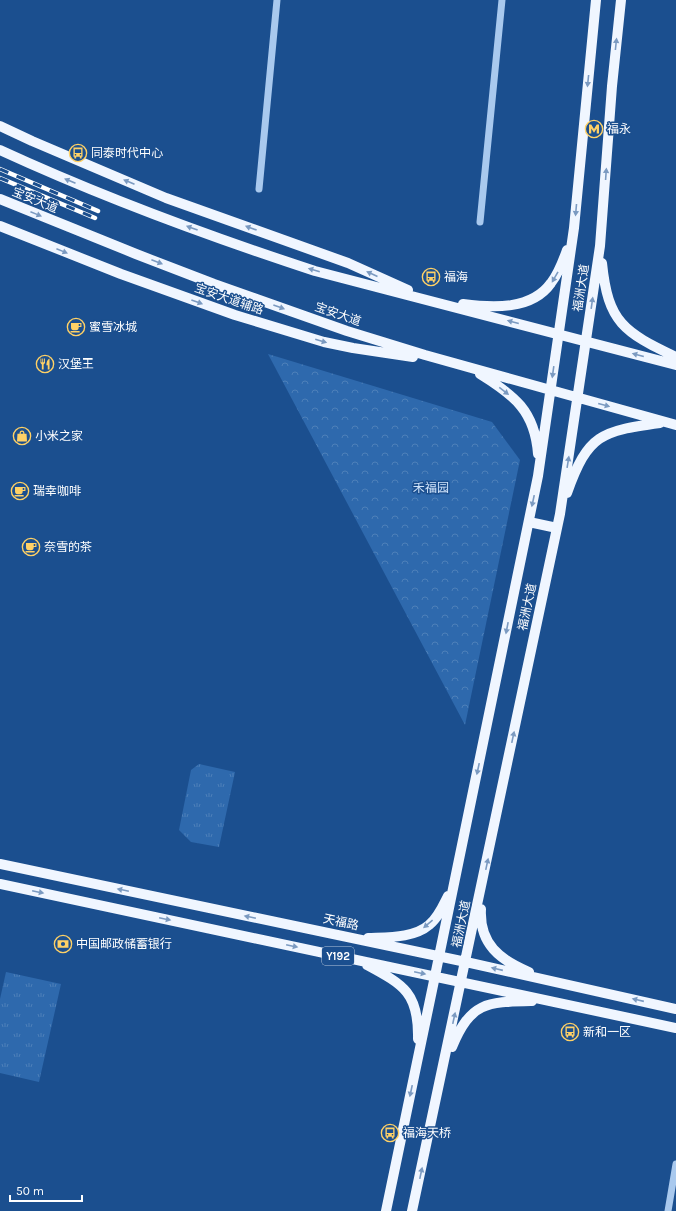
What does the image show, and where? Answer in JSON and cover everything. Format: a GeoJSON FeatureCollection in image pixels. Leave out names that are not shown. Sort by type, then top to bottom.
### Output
{"type":"FeatureCollection","features":[{"type":"Feature","properties":{"kind":"main road","name":"福洲大道"},"geometry":{"type":"LineString","coordinates":[[386,1211],[436,976],[538,476],[574,228],[596,0]]}},
{"type":"Feature","properties":{"kind":"main road","name":"福洲大道"},"geometry":{"type":"LineString","coordinates":[[412,1211],[462,982],[560,514],[600,246],[612,86],[621,0]]}},
{"type":"Feature","properties":{"kind":"main road"},"geometry":{"type":"LineString","coordinates":[[0,126],[166,198],[348,263],[434,301],[470,305],[501,306],[532,299],[542,293],[560,269],[574,228]]}},
{"type":"Feature","properties":{"kind":"main road"},"geometry":{"type":"LineString","coordinates":[[0,150],[97,192],[257,252],[315,271],[676,365]]}},
{"type":"Feature","properties":{"kind":"main road","name":"宝安大道"},"geometry":{"type":"LineString","coordinates":[[0,199],[129,252],[347,331],[458,365],[673,424]]}},
{"type":"Feature","properties":{"kind":"main road","name":"宝安大道辅路"},"geometry":{"type":"LineString","coordinates":[[0,226],[120,274],[235,315],[317,340],[353,348],[411,356],[458,365]]}},
{"type":"Feature","properties":{"kind":"main road"},"geometry":{"type":"LineString","coordinates":[[600,246],[606,294],[612,309],[620,322],[641,339],[676,357]]}},
{"type":"Feature","properties":{"kind":"main road"},"geometry":{"type":"LineString","coordinates":[[458,365],[480,374],[509,394],[524,409],[532,424],[538,452],[538,476]]}},
{"type":"Feature","properties":{"kind":"main road"},"geometry":{"type":"LineString","coordinates":[[560,514],[579,464],[595,442],[612,432],[621,429],[673,424]]}},
{"type":"Feature","properties":{"kind":"main road"},"geometry":{"type":"LineString","coordinates":[[529,522],[557,528]]}},
{"type":"Feature","properties":{"kind":"main road","name":"天福路"},"geometry":{"type":"LineString","coordinates":[[0,864],[439,956],[676,1009]]}},
{"type":"Feature","properties":{"kind":"main road"},"geometry":{"type":"LineString","coordinates":[[353,938],[415,933],[429,925],[442,910],[455,880]]}},
{"type":"Feature","properties":{"kind":"main road"},"geometry":{"type":"LineString","coordinates":[[483,882],[481,916],[483,933],[489,945],[500,956],[520,968],[555,982]]}},
{"type":"Feature","properties":{"kind":"main road","name":"Y192"},"geometry":{"type":"LineString","coordinates":[[0,884],[676,1028]]}},
{"type":"Feature","properties":{"kind":"main road"},"geometry":{"type":"LineString","coordinates":[[356,960],[400,985],[410,996],[417,1018],[417,1064]]}},
{"type":"Feature","properties":{"kind":"main road"},"geometry":{"type":"LineString","coordinates":[[442,1071],[459,1031],[468,1017],[480,1008],[496,1002],[550,1001]]}},
{"type":"Feature","properties":{"kind":"street"},"geometry":{"type":"LineString","coordinates":[[259,189],[277,0]]}},
{"type":"Feature","properties":{"kind":"street"},"geometry":{"type":"LineString","coordinates":[[480,222],[502,0]]}},
{"type":"Feature","properties":{"kind":"street"},"geometry":{"type":"LineString","coordinates":[[668,1211],[676,1164]]}},
{"type":"Feature","properties":{"kind":"green space","name":"禾福园"},"geometry":{"type":"Polygon","coordinates":[[[268,354],[492,422],[520,460],[465,725],[268,354]]]}},
{"type":"Feature","properties":{"kind":"green space"},"geometry":{"type":"Polygon","coordinates":[[[199,764],[235,772],[219,847],[191,842],[179,830],[191,770],[199,764]]]}},
{"type":"Feature","properties":{"kind":"green space"},"geometry":{"type":"Polygon","coordinates":[[[6,972],[61,984],[39,1082],[0,1073],[0,999],[6,972]]]}},
{"type":"Feature","properties":{"kind":"railway"},"geometry":{"type":"LineString","coordinates":[[0,169],[98,211]]}},
{"type":"Feature","properties":{"kind":"railway"},"geometry":{"type":"LineString","coordinates":[[0,178],[95,218]]}},
{"type":"Feature","properties":{"kind":"place","name":"福永"},"geometry":{"type":"Point","coordinates":[594,129]}},
{"type":"Feature","properties":{"kind":"place","name":"同泰时代中心"},"geometry":{"type":"Point","coordinates":[78,153]}},
{"type":"Feature","properties":{"kind":"place","name":"福海"},"geometry":{"type":"Point","coordinates":[431,277]}},
{"type":"Feature","properties":{"kind":"place","name":"蜜雪冰城"},"geometry":{"type":"Point","coordinates":[76,327]}},
{"type":"Feature","properties":{"kind":"place","name":"汉堡王"},"geometry":{"type":"Point","coordinates":[45,364]}},
{"type":"Feature","properties":{"kind":"place","name":"小米之家"},"geometry":{"type":"Point","coordinates":[22,436]}},
{"type":"Feature","properties":{"kind":"place","name":"瑞幸咖啡"},"geometry":{"type":"Point","coordinates":[20,491]}},
{"type":"Feature","properties":{"kind":"place","name":"奈雪的茶"},"geometry":{"type":"Point","coordinates":[31,547]}},
{"type":"Feature","properties":{"kind":"place","name":"中国邮政储蓄银行"},"geometry":{"type":"Point","coordinates":[63,944]}},
{"type":"Feature","properties":{"kind":"place","name":"新和一区"},"geometry":{"type":"Point","coordinates":[570,1032]}},
{"type":"Feature","properties":{"kind":"place","name":"福海天桥"},"geometry":{"type":"Point","coordinates":[390,1133]}}]}
